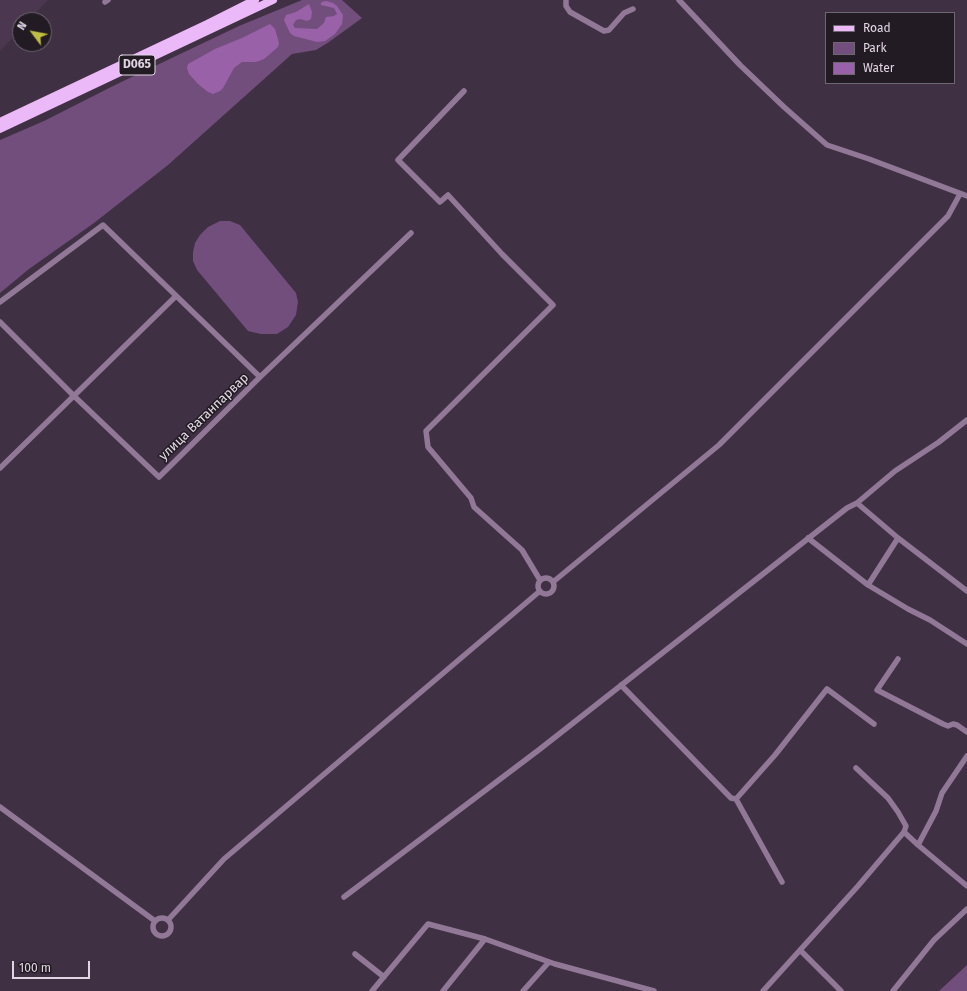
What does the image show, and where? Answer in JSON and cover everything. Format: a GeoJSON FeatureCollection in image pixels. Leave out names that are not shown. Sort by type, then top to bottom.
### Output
{"type":"FeatureCollection","features":[{"type":"Feature","properties":{"kind":"main road","name":"D065"},"geometry":{"type":"LineString","coordinates":[[0,122],[255,0]]}},
{"type":"Feature","properties":{"kind":"main road","name":"D065"},"geometry":{"type":"LineString","coordinates":[[0,129],[273,0]]}},
{"type":"Feature","properties":{"kind":"street"},"geometry":{"type":"LineString","coordinates":[[566,0],[566,6],[570,12],[604,31],[609,30],[624,13],[633,9]]}},
{"type":"Feature","properties":{"kind":"street"},"geometry":{"type":"LineString","coordinates":[[679,0],[740,65],[827,145],[869,159],[967,196]]}},
{"type":"Feature","properties":{"kind":"street"},"geometry":{"type":"LineString","coordinates":[[464,91],[398,160],[440,202],[448,195],[502,254],[553,305],[426,431],[428,447],[471,498],[474,507],[522,550],[540,580],[538,584],[540,591],[544,594],[550,593],[554,587],[553,582]]}},
{"type":"Feature","properties":{"kind":"street"},"geometry":{"type":"LineString","coordinates":[[553,582],[719,445],[948,216],[960,194]]}},
{"type":"Feature","properties":{"kind":"street","name":"улица Ватанпарвар"},"geometry":{"type":"LineString","coordinates":[[0,302],[103,225],[260,377],[159,476],[74,396],[0,322]]}},
{"type":"Feature","properties":{"kind":"street"},"geometry":{"type":"LineString","coordinates":[[260,377],[412,233]]}},
{"type":"Feature","properties":{"kind":"street"},"geometry":{"type":"LineString","coordinates":[[0,468],[176,296]]}},
{"type":"Feature","properties":{"kind":"street"},"geometry":{"type":"LineString","coordinates":[[344,898],[540,749],[808,538],[847,508],[857,503],[895,471],[939,442],[967,420]]}},
{"type":"Feature","properties":{"kind":"street"},"geometry":{"type":"LineString","coordinates":[[857,503],[898,538],[967,592]]}},
{"type":"Feature","properties":{"kind":"street"},"geometry":{"type":"LineString","coordinates":[[808,538],[868,585],[908,609],[930,620],[967,644]]}},
{"type":"Feature","properties":{"kind":"street"},"geometry":{"type":"LineString","coordinates":[[868,585],[898,538]]}},
{"type":"Feature","properties":{"kind":"street"},"geometry":{"type":"LineString","coordinates":[[540,580],[547,578],[553,582]]}},
{"type":"Feature","properties":{"kind":"street"},"geometry":{"type":"LineString","coordinates":[[168,920],[224,859],[540,591]]}},
{"type":"Feature","properties":{"kind":"street"},"geometry":{"type":"LineString","coordinates":[[898,659],[877,690],[945,725],[957,725],[967,732]]}},
{"type":"Feature","properties":{"kind":"street"},"geometry":{"type":"LineString","coordinates":[[621,685],[731,798],[736,799],[782,882]]}},
{"type":"Feature","properties":{"kind":"street"},"geometry":{"type":"LineString","coordinates":[[736,799],[775,755],[827,689],[874,724]]}},
{"type":"Feature","properties":{"kind":"street"},"geometry":{"type":"LineString","coordinates":[[918,846],[936,810],[942,793],[967,756]]}},
{"type":"Feature","properties":{"kind":"street"},"geometry":{"type":"LineString","coordinates":[[763,991],[858,886],[904,832],[906,826],[888,798],[856,768]]}},
{"type":"Feature","properties":{"kind":"street"},"geometry":{"type":"LineString","coordinates":[[0,807],[155,921]]}},
{"type":"Feature","properties":{"kind":"street"},"geometry":{"type":"LineString","coordinates":[[904,832],[918,846],[967,886]]}},
{"type":"Feature","properties":{"kind":"street"},"geometry":{"type":"LineString","coordinates":[[892,991],[934,940],[967,909]]}},
{"type":"Feature","properties":{"kind":"street"},"geometry":{"type":"LineString","coordinates":[[160,918],[168,920],[171,924],[171,930],[168,935],[162,937],[154,932],[153,927],[155,921],[160,918]]}},
{"type":"Feature","properties":{"kind":"street"},"geometry":{"type":"LineString","coordinates":[[372,991],[428,924],[485,939],[549,962],[654,991]]}},
{"type":"Feature","properties":{"kind":"street"},"geometry":{"type":"LineString","coordinates":[[443,991],[485,939]]}},
{"type":"Feature","properties":{"kind":"street"},"geometry":{"type":"LineString","coordinates":[[800,950],[841,991]]}},
{"type":"Feature","properties":{"kind":"street"},"geometry":{"type":"LineString","coordinates":[[356,954],[384,977]]}},
{"type":"Feature","properties":{"kind":"street"},"geometry":{"type":"LineString","coordinates":[[522,991],[549,962]]}},
{"type":"Feature","properties":{"kind":"shaded area"},"geometry":{"type":"Polygon","coordinates":[[[0,0],[48,0],[37,12],[12,12],[12,38],[0,51],[0,0]]]}},
{"type":"Feature","properties":{"kind":"green space"},"geometry":{"type":"Polygon","coordinates":[[[302,0],[342,0],[362,18],[316,50],[292,54],[168,165],[94,223],[29,269],[0,293],[0,140],[44,121],[115,85],[239,26],[302,0]]]}},
{"type":"Feature","properties":{"kind":"green space"},"geometry":{"type":"Polygon","coordinates":[[[220,221],[230,221],[240,225],[296,293],[298,302],[296,315],[288,327],[277,334],[261,334],[248,331],[197,270],[193,261],[195,243],[208,227],[220,221]]]}},
{"type":"Feature","properties":{"kind":"green space"},"geometry":{"type":"Polygon","coordinates":[[[967,965],[967,991],[939,991],[967,965]]]}},
{"type":"Feature","properties":{"kind":"water"},"geometry":{"type":"Polygon","coordinates":[[[326,1],[337,6],[343,15],[342,24],[335,34],[325,41],[317,42],[294,36],[290,33],[284,20],[286,15],[296,12],[309,4],[312,12],[311,19],[307,21],[300,19],[296,20],[293,25],[295,28],[317,29],[324,23],[326,17],[337,14],[334,8],[321,5],[322,2],[326,1]]]}},
{"type":"Feature","properties":{"kind":"water"},"geometry":{"type":"Polygon","coordinates":[[[270,24],[275,29],[279,43],[278,47],[264,59],[256,62],[242,62],[234,68],[220,91],[213,94],[208,92],[189,74],[187,68],[188,64],[215,49],[270,24]]]}}]}
